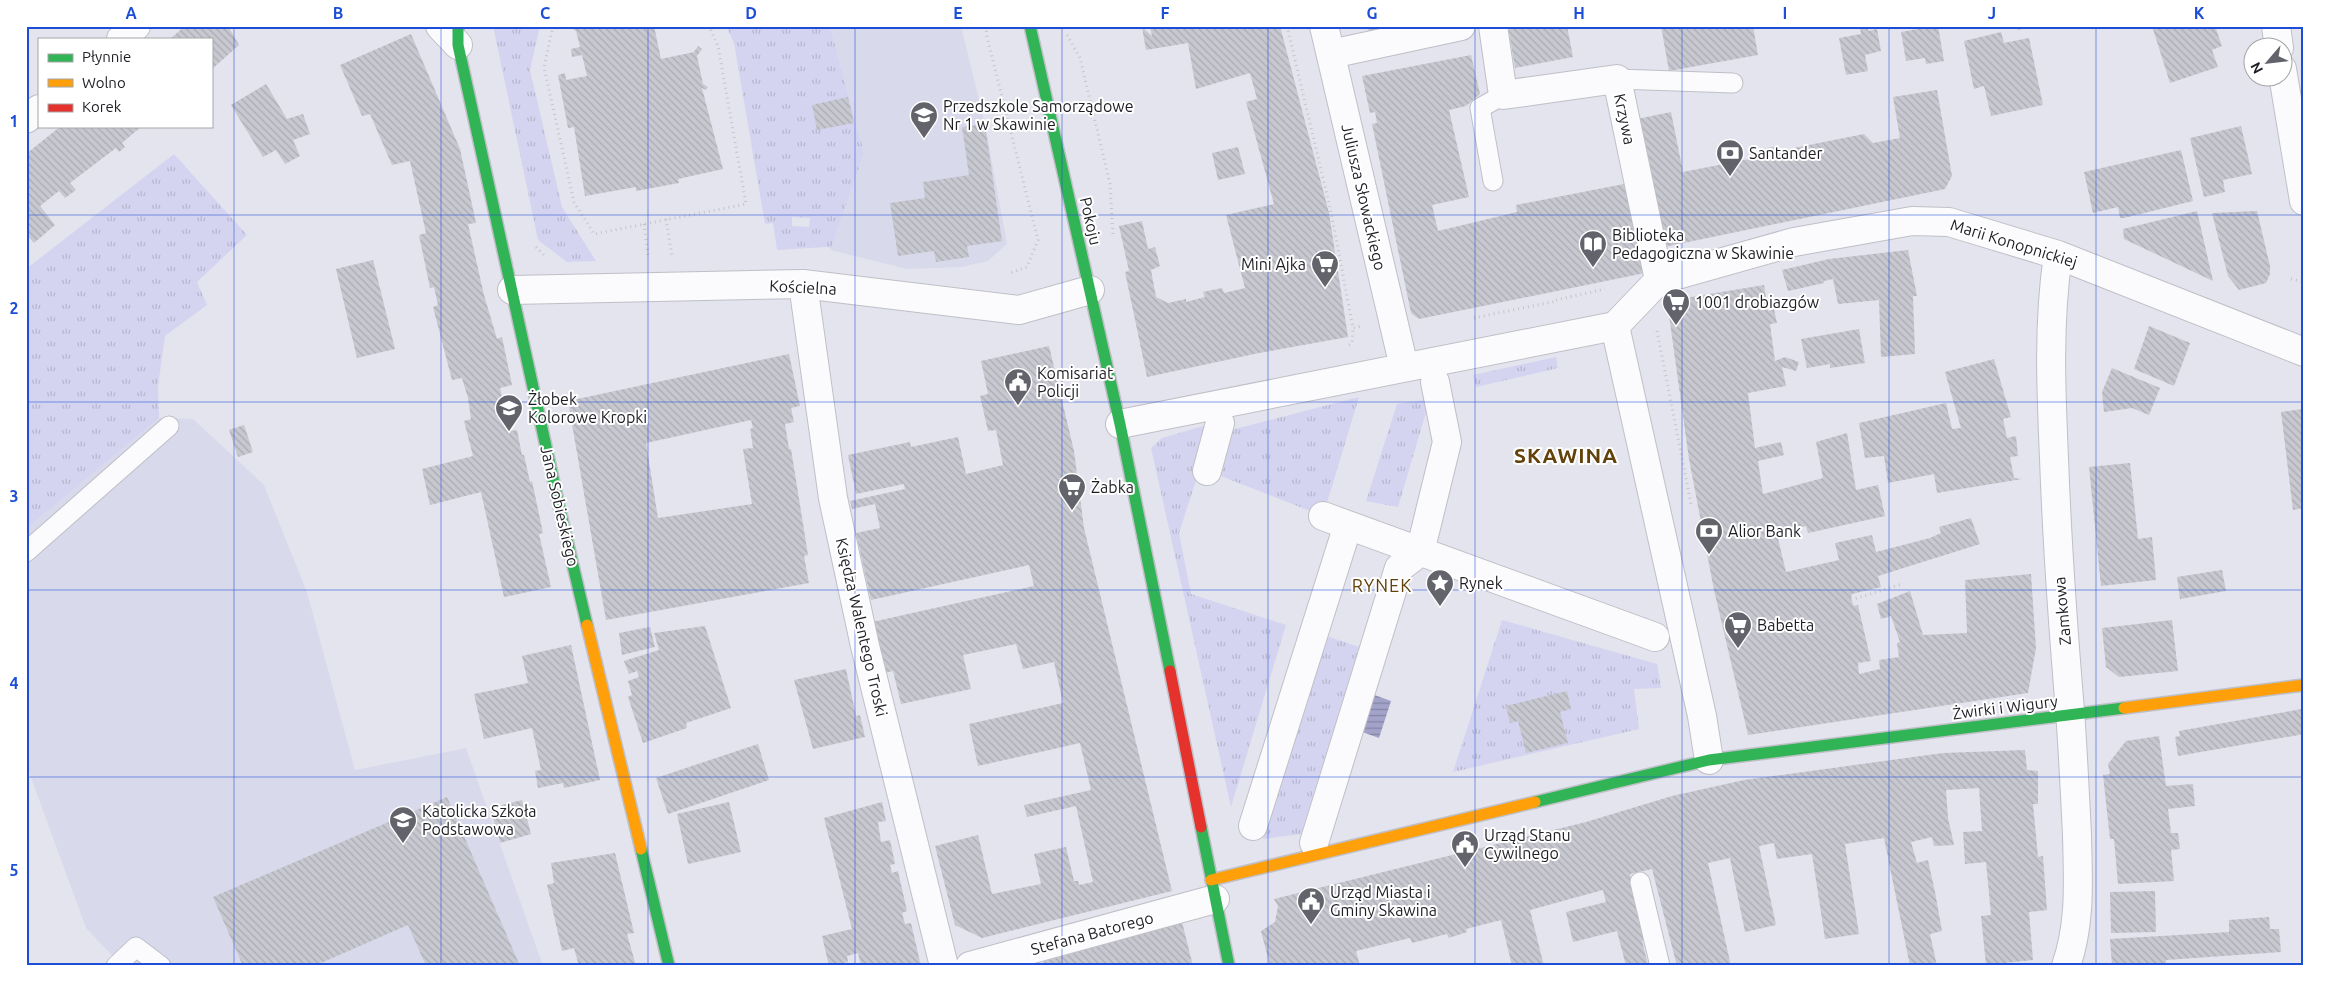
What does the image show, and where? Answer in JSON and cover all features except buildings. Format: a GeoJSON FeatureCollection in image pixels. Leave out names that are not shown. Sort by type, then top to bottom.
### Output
{"type":"FeatureCollection","features":[{"type":"Feature","properties":{"kind":"street"},"geometry":{"type":"LineString","coordinates":[[122,38],[136,26]]}},
{"type":"Feature","properties":{"kind":"street","name":"Pokoju"},"geometry":{"type":"LineString","coordinates":[[1030,26],[1120,424]]}},
{"type":"Feature","properties":{"kind":"street","name":"Juliusza Słowackiego"},"geometry":{"type":"LineString","coordinates":[[1324,26],[1404,367]]}},
{"type":"Feature","properties":{"kind":"street"},"geometry":{"type":"LineString","coordinates":[[1331,54],[1461,26]]}},
{"type":"Feature","properties":{"kind":"street"},"geometry":{"type":"LineString","coordinates":[[1493,26],[1503,95]]}},
{"type":"Feature","properties":{"kind":"street","name":"Jana Sobieskiego"},"geometry":{"type":"LineString","coordinates":[[452,32],[512,290],[559,506],[669,966]]}},
{"type":"Feature","properties":{"kind":"street","name":"Krzywa"},"geometry":{"type":"LineString","coordinates":[[1503,95],[1617,80],[1659,280]]}},
{"type":"Feature","properties":{"kind":"street"},"geometry":{"type":"LineString","coordinates":[[2285,88],[2304,201]]}},
{"type":"Feature","properties":{"kind":"street"},"geometry":{"type":"LineString","coordinates":[[26,119],[38,109]]}},
{"type":"Feature","properties":{"kind":"street","name":"Marii Konopnickiej"},"geometry":{"type":"LineString","coordinates":[[1659,280],[1794,242],[1912,220],[1949,222],[2058,255],[2304,352]]}},
{"type":"Feature","properties":{"kind":"street","name":"Zamkowa"},"geometry":{"type":"LineString","coordinates":[[2058,255],[2052,296],[2050,364],[2057,536],[2075,778],[2078,918],[2074,944],[2066,966]]}},
{"type":"Feature","properties":{"kind":"street"},"geometry":{"type":"LineString","coordinates":[[1229,966],[1120,424],[1615,326],[1659,280]]}},
{"type":"Feature","properties":{"kind":"street","name":"Kościelna"},"geometry":{"type":"LineString","coordinates":[[512,290],[803,284],[1018,310],[1090,290]]}},
{"type":"Feature","properties":{"kind":"street","name":"Księdza Walentego Troski"},"geometry":{"type":"LineString","coordinates":[[803,284],[835,507],[865,646],[944,966]]}},
{"type":"Feature","properties":{"kind":"street"},"geometry":{"type":"LineString","coordinates":[[1213,890],[1709,760],[1702,716],[1615,326]]}},
{"type":"Feature","properties":{"kind":"street"},"geometry":{"type":"LineString","coordinates":[[1314,843],[1398,568],[1420,552],[1447,442],[1435,382]]}},
{"type":"Feature","properties":{"kind":"street"},"geometry":{"type":"LineString","coordinates":[[1207,470],[1220,423]]}},
{"type":"Feature","properties":{"kind":"street"},"geometry":{"type":"LineString","coordinates":[[1253,826],[1335,520],[1656,637]]}},
{"type":"Feature","properties":{"kind":"street","name":"Żwirki i Wigury"},"geometry":{"type":"LineString","coordinates":[[1709,760],[2304,685]]}},
{"type":"Feature","properties":{"kind":"street","name":"Stefana Batorego"},"geometry":{"type":"LineString","coordinates":[[970,966],[1213,890]]}},
{"type":"Feature","properties":{"kind":"lane"},"geometry":{"type":"LineString","coordinates":[[1617,80],[1733,83]]}},
{"type":"Feature","properties":{"kind":"lane"},"geometry":{"type":"LineString","coordinates":[[1493,181],[1480,108],[1503,95]]}},
{"type":"Feature","properties":{"kind":"lane"},"geometry":{"type":"LineString","coordinates":[[26,552],[169,426]]}},
{"type":"Feature","properties":{"kind":"lane"},"geometry":{"type":"LineString","coordinates":[[1640,882],[1660,966]]}},
{"type":"Feature","properties":{"kind":"lane"},"geometry":{"type":"LineString","coordinates":[[116,966],[136,948],[161,966]]}},
{"type":"Feature","properties":{"kind":"path"},"geometry":{"type":"LineString","coordinates":[[553,26],[544,67],[574,202],[594,234],[746,204],[718,46],[709,26]]}},
{"type":"Feature","properties":{"kind":"path"},"geometry":{"type":"LineString","coordinates":[[986,26],[987,37],[1038,240],[1027,266],[1010,273]]}},
{"type":"Feature","properties":{"kind":"path"},"geometry":{"type":"LineString","coordinates":[[1066,32],[1080,58],[1110,184],[1114,244]]}},
{"type":"Feature","properties":{"kind":"path"},"geometry":{"type":"LineString","coordinates":[[666,219],[671,250]]}},
{"type":"Feature","properties":{"kind":"path"},"geometry":{"type":"LineString","coordinates":[[530,242],[547,258]]}},
{"type":"Feature","properties":{"kind":"path"},"geometry":{"type":"LineString","coordinates":[[2291,279],[2304,282]]}},
{"type":"Feature","properties":{"kind":"path"},"geometry":{"type":"LineString","coordinates":[[1346,348],[1352,343],[1353,328]]}},
{"type":"Feature","properties":{"kind":"path"},"geometry":{"type":"LineString","coordinates":[[1851,600],[1902,584]]}},
{"type":"Feature","properties":{"kind":"shaded area","name":"Przedszkole Samorządowe Nr 1 w Skawinie"},"geometry":{"type":"Polygon","coordinates":[[[830,26],[961,26],[985,124],[1007,244],[988,261],[962,267],[907,269],[830,250],[864,153],[830,26]]]}},
{"type":"Feature","properties":{"kind":"shaded area"},"geometry":{"type":"Polygon","coordinates":[[[159,418],[193,419],[264,485],[307,592],[355,770],[466,748],[543,966],[122,966],[86,928],[26,764],[26,529],[159,418]]]}},
{"type":"Feature","properties":{"kind":"shaded area"},"geometry":{"type":"Polygon","coordinates":[[[1361,690],[1391,701],[1379,738],[1348,727],[1361,690]]]}},
{"type":"Feature","properties":{"kind":"green space"},"geometry":{"type":"Polygon","coordinates":[[[493,26],[540,26],[530,70],[562,207],[596,261],[567,262],[538,240],[493,26]]]}},
{"type":"Feature","properties":{"kind":"green space"},"geometry":{"type":"Polygon","coordinates":[[[726,26],[830,26],[864,153],[831,248],[777,250],[773,223],[765,224],[734,43],[726,26]],[[792,217],[792,226],[809,227],[810,218],[792,217]]]}},
{"type":"Feature","properties":{"kind":"green space"},"geometry":{"type":"Polygon","coordinates":[[[174,154],[247,235],[197,282],[207,305],[165,336],[158,386],[159,418],[26,529],[26,269],[174,154]]]}},
{"type":"Feature","properties":{"kind":"green space"},"geometry":{"type":"Polygon","coordinates":[[[1556,357],[1558,368],[1476,387],[1473,375],[1556,357]]]}},
{"type":"Feature","properties":{"kind":"green space"},"geometry":{"type":"Polygon","coordinates":[[[1359,397],[1323,516],[1200,468],[1179,533],[1191,594],[1286,625],[1231,807],[1151,448],[1162,438],[1217,422],[1223,432],[1359,397]]]}},
{"type":"Feature","properties":{"kind":"green space"},"geometry":{"type":"Polygon","coordinates":[[[1430,399],[1398,507],[1366,501],[1397,404],[1430,399]]]}},
{"type":"Feature","properties":{"kind":"green space"},"geometry":{"type":"Polygon","coordinates":[[[1502,620],[1657,664],[1661,688],[1634,689],[1639,729],[1453,772],[1502,620]]]}},
{"type":"Feature","properties":{"kind":"green space"},"geometry":{"type":"Polygon","coordinates":[[[1321,634],[1359,647],[1301,834],[1263,839],[1321,634]]]}},
{"type":"Feature","properties":{"kind":"traffic: fast"},"geometry":{"type":"LineString","coordinates":[[458,26],[458,45],[587,625]]}},
{"type":"Feature","properties":{"kind":"traffic: fast"},"geometry":{"type":"LineString","coordinates":[[1030,26],[1120,424],[1170,671]]}},
{"type":"Feature","properties":{"kind":"traffic: fast"},"geometry":{"type":"LineString","coordinates":[[1535,802],[1709,760],[2124,708]]}},
{"type":"Feature","properties":{"kind":"traffic: fast"},"geometry":{"type":"LineString","coordinates":[[1201,827],[1229,966]]}},
{"type":"Feature","properties":{"kind":"traffic: fast"},"geometry":{"type":"LineString","coordinates":[[641,849],[669,966]]}},
{"type":"Feature","properties":{"kind":"traffic: slow"},"geometry":{"type":"LineString","coordinates":[[587,625],[641,849]]}},
{"type":"Feature","properties":{"kind":"traffic: slow"},"geometry":{"type":"LineString","coordinates":[[2124,708],[2304,685]]}},
{"type":"Feature","properties":{"kind":"traffic: slow"},"geometry":{"type":"LineString","coordinates":[[1211,880],[1535,802]]}},
{"type":"Feature","properties":{"kind":"traffic: jam"},"geometry":{"type":"LineString","coordinates":[[1170,671],[1201,827]]}},
{"type":"Feature","properties":{"kind":"place","name":"Przedszkole Samorządowe Nr 1 w Skawinie"},"geometry":{"type":"Point","coordinates":[924,139]}},
{"type":"Feature","properties":{"kind":"place","name":"Santander"},"geometry":{"type":"Point","coordinates":[1730,177]}},
{"type":"Feature","properties":{"kind":"place","name":"Biblioteka Pedagogiczna w Skawinie"},"geometry":{"type":"Point","coordinates":[1593,268]}},
{"type":"Feature","properties":{"kind":"place","name":"Mini Ajka"},"geometry":{"type":"Point","coordinates":[1325,288]}},
{"type":"Feature","properties":{"kind":"place","name":"1001 drobiazgów"},"geometry":{"type":"Point","coordinates":[1676,326]}},
{"type":"Feature","properties":{"kind":"place","name":"Komisariat Policji"},"geometry":{"type":"Point","coordinates":[1018,406]}},
{"type":"Feature","properties":{"kind":"place","name":"Żłobek Kolorowe Kropki"},"geometry":{"type":"Point","coordinates":[509,432]}},
{"type":"Feature","properties":{"kind":"place","name":"Żabka"},"geometry":{"type":"Point","coordinates":[1072,511]}},
{"type":"Feature","properties":{"kind":"place","name":"Alior Bank"},"geometry":{"type":"Point","coordinates":[1709,555]}},
{"type":"Feature","properties":{"kind":"place","name":"Rynek"},"geometry":{"type":"Point","coordinates":[1440,607]}},
{"type":"Feature","properties":{"kind":"place","name":"Babetta"},"geometry":{"type":"Point","coordinates":[1738,649]}},
{"type":"Feature","properties":{"kind":"place","name":"Katolicka Szkoła Podstawowa"},"geometry":{"type":"Point","coordinates":[403,844]}},
{"type":"Feature","properties":{"kind":"place","name":"Urząd Stanu Cywilnego"},"geometry":{"type":"Point","coordinates":[1465,868]}},
{"type":"Feature","properties":{"kind":"place","name":"Urząd Miasta i Gminy Skawina"},"geometry":{"type":"Point","coordinates":[1311,925]}},
{"type":"Feature","properties":{"kind":"district","name":"SKAWINA"},"geometry":{"type":"Point","coordinates":[1566,456]}},
{"type":"Feature","properties":{"kind":"district","name":"RYNEK"},"geometry":{"type":"Point","coordinates":[1382,586]}}]}
